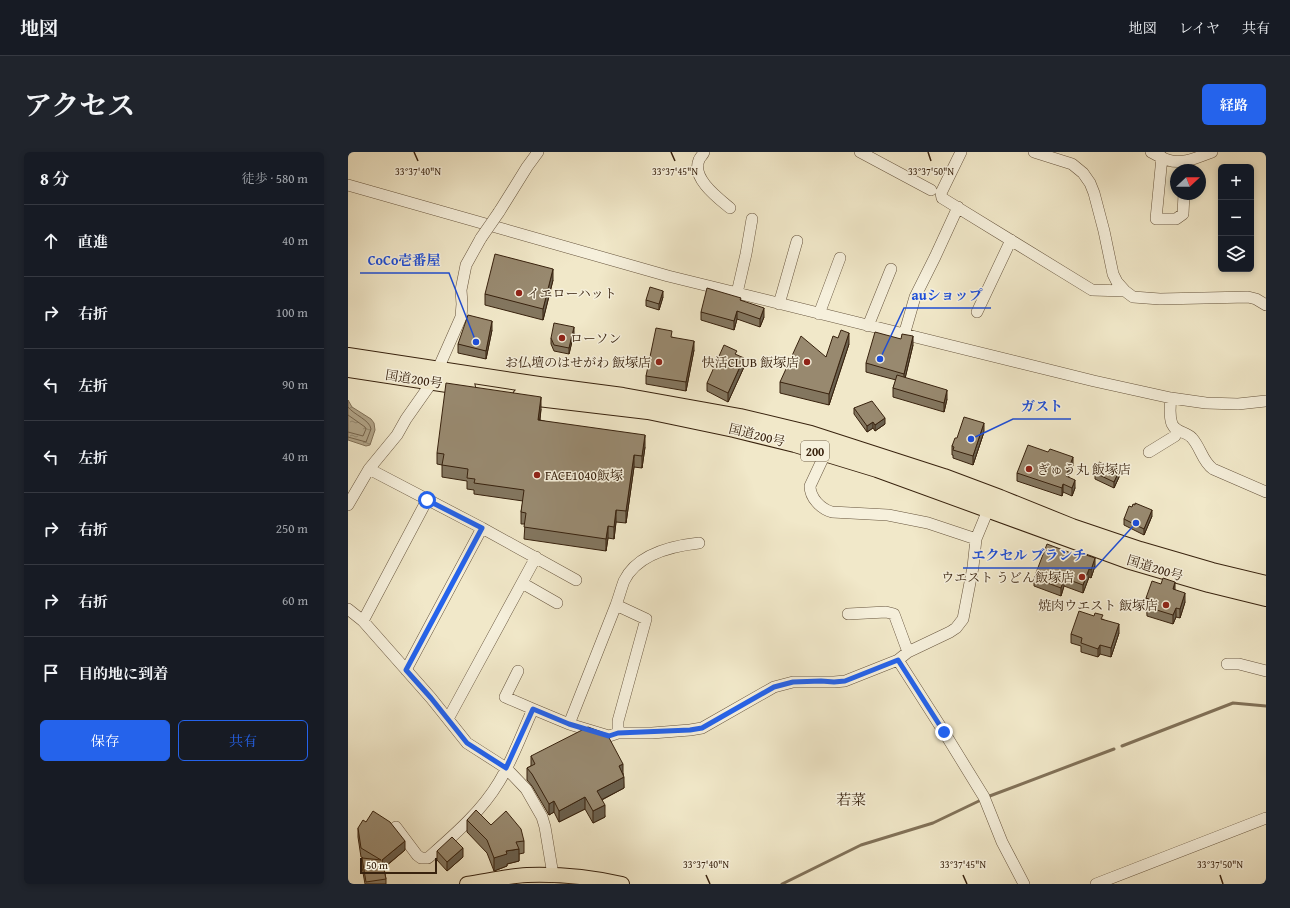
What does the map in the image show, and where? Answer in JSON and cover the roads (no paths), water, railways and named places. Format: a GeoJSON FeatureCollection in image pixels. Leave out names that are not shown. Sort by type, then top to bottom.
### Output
{"type":"FeatureCollection","features":[{"type":"Feature","properties":{"kind":"highway","name":"国道200号"},"geometry":{"type":"LineString","coordinates":[[348,356],[538,399],[648,411],[734,429],[877,469],[1127,560],[1209,584],[1266,598]]}},
{"type":"Feature","properties":{"kind":"highway","name":"国道200号"},"geometry":{"type":"LineString","coordinates":[[348,369],[435,375],[623,396],[740,417],[811,434],[944,477],[1072,527],[1140,550],[1212,571],[1266,584]]}},
{"type":"Feature","properties":{"kind":"main road"},"geometry":{"type":"LineString","coordinates":[[467,884],[526,875],[553,875],[622,884]]}},
{"type":"Feature","properties":{"kind":"street"},"geometry":{"type":"LineString","coordinates":[[348,505],[369,469],[397,435],[435,375],[461,316],[461,290],[466,264],[481,238],[538,152]]}},
{"type":"Feature","properties":{"kind":"street"},"geometry":{"type":"LineString","coordinates":[[704,152],[698,161],[698,170],[702,180],[708,189],[730,208]]}},
{"type":"Feature","properties":{"kind":"street"},"geometry":{"type":"LineString","coordinates":[[860,152],[931,190]]}},
{"type":"Feature","properties":{"kind":"street"},"geometry":{"type":"LineString","coordinates":[[961,152],[941,193],[942,198],[1092,290],[1125,291]]}},
{"type":"Feature","properties":{"kind":"street"},"geometry":{"type":"LineString","coordinates":[[1034,152],[1072,164],[1083,173],[1090,183],[1104,231],[1113,274],[1117,282],[1133,297],[1160,299],[1248,297],[1256,299],[1266,306]]}},
{"type":"Feature","properties":{"kind":"street"},"geometry":{"type":"LineString","coordinates":[[1151,152],[1169,161],[1184,164]]}},
{"type":"Feature","properties":{"kind":"street"},"geometry":{"type":"LineString","coordinates":[[1188,164],[1212,152]]}},
{"type":"Feature","properties":{"kind":"street"},"geometry":{"type":"LineString","coordinates":[[1162,157],[1156,219],[1176,219],[1183,214],[1184,200]]}},
{"type":"Feature","properties":{"kind":"street"},"geometry":{"type":"LineString","coordinates":[[348,185],[668,276],[904,335],[1171,398],[1206,403],[1238,404],[1266,401]]}},
{"type":"Feature","properties":{"kind":"street"},"geometry":{"type":"LineString","coordinates":[[904,335],[915,297],[958,207]]}},
{"type":"Feature","properties":{"kind":"street"},"geometry":{"type":"LineString","coordinates":[[737,293],[752,219]]}},
{"type":"Feature","properties":{"kind":"street"},"geometry":{"type":"LineString","coordinates":[[977,312],[1011,240]]}},
{"type":"Feature","properties":{"kind":"street"},"geometry":{"type":"LineString","coordinates":[[779,304],[797,241]]}},
{"type":"Feature","properties":{"kind":"street"},"geometry":{"type":"LineString","coordinates":[[819,314],[840,258]]}},
{"type":"Feature","properties":{"kind":"street"},"geometry":{"type":"LineString","coordinates":[[868,326],[891,269]]}},
{"type":"Feature","properties":{"kind":"street"},"geometry":{"type":"LineString","coordinates":[[1171,398],[1170,414],[1172,423],[1177,430],[1192,437],[1207,465],[1266,492]]}},
{"type":"Feature","properties":{"kind":"street"},"geometry":{"type":"LineString","coordinates":[[1149,452],[1175,436],[1177,430]]}},
{"type":"Feature","properties":{"kind":"street"},"geometry":{"type":"LineString","coordinates":[[825,454],[810,486],[810,490],[814,499],[827,510],[832,512],[888,516],[928,523],[976,539]]}},
{"type":"Feature","properties":{"kind":"street"},"geometry":{"type":"LineString","coordinates":[[369,469],[482,528],[576,580]]}},
{"type":"Feature","properties":{"kind":"street"},"geometry":{"type":"LineString","coordinates":[[363,621],[427,500]]}},
{"type":"Feature","properties":{"kind":"street"},"geometry":{"type":"LineString","coordinates":[[518,671],[505,697],[569,724],[609,736],[618,733],[670,732],[702,728],[774,687],[793,682],[845,681],[898,660],[908,652],[950,632],[960,624],[963,618],[973,567],[976,539],[988,510]]}},
{"type":"Feature","properties":{"kind":"street"},"geometry":{"type":"LineString","coordinates":[[406,670],[482,528]]}},
{"type":"Feature","properties":{"kind":"street"},"geometry":{"type":"LineString","coordinates":[[569,724],[624,581],[633,569],[652,555],[678,545],[699,543]]}},
{"type":"Feature","properties":{"kind":"street"},"geometry":{"type":"LineString","coordinates":[[448,719],[536,557]]}},
{"type":"Feature","properties":{"kind":"street"},"geometry":{"type":"LineString","coordinates":[[522,583],[557,602]]}},
{"type":"Feature","properties":{"kind":"street"},"geometry":{"type":"LineString","coordinates":[[616,605],[646,619],[618,721],[618,733]]}},
{"type":"Feature","properties":{"kind":"street"},"geometry":{"type":"LineString","coordinates":[[348,609],[363,621],[467,743],[506,768],[526,789],[542,817],[553,875]]}},
{"type":"Feature","properties":{"kind":"street"},"geometry":{"type":"LineString","coordinates":[[848,614],[886,612],[894,614],[908,652]]}},
{"type":"Feature","properties":{"kind":"street"},"geometry":{"type":"LineString","coordinates":[[898,660],[984,797],[1002,842],[1024,884]]}},
{"type":"Feature","properties":{"kind":"street"},"geometry":{"type":"LineString","coordinates":[[1227,664],[1239,664],[1266,671]]}},
{"type":"Feature","properties":{"kind":"street"},"geometry":{"type":"LineString","coordinates":[[396,827],[417,855],[421,858],[428,858],[455,834],[483,804],[499,782],[533,709]]}},
{"type":"Feature","properties":{"kind":"street"},"geometry":{"type":"LineString","coordinates":[[1096,884],[1266,818]]}},
{"type":"Feature","properties":{"kind":"water"},"geometry":{"type":"Polygon","coordinates":[[[348,400],[352,407],[371,419],[374,423],[375,430],[370,445],[366,446],[348,440],[348,400]]]}},
{"type":"Feature","properties":{"kind":"waterway"},"geometry":{"type":"LineString","coordinates":[[1122,746],[1233,703],[1266,706]]}},
{"type":"Feature","properties":{"kind":"waterway"},"geometry":{"type":"LineString","coordinates":[[987,797],[1114,749]]}},
{"type":"Feature","properties":{"kind":"waterway"},"geometry":{"type":"LineString","coordinates":[[782,884],[861,845],[933,823],[981,800]]}},
{"type":"Feature","properties":{"kind":"place","name":"イエローハット"},"geometry":{"type":"Point","coordinates":[519,293]}},
{"type":"Feature","properties":{"kind":"place","name":"ローソン"},"geometry":{"type":"Point","coordinates":[562,338]}},
{"type":"Feature","properties":{"kind":"place","name":"CoCo壱番屋"},"geometry":{"type":"Point","coordinates":[476,342]}},
{"type":"Feature","properties":{"kind":"place","name":"auショップ"},"geometry":{"type":"Point","coordinates":[880,359]}},
{"type":"Feature","properties":{"kind":"place","name":"お仏壇のはせがわ 飯塚店"},"geometry":{"type":"Point","coordinates":[659,362]}},
{"type":"Feature","properties":{"kind":"place","name":"快活CLUB 飯塚店"},"geometry":{"type":"Point","coordinates":[807,362]}},
{"type":"Feature","properties":{"kind":"place","name":"ガスト"},"geometry":{"type":"Point","coordinates":[971,439]}},
{"type":"Feature","properties":{"kind":"place","name":"ぎゅう丸 飯塚店"},"geometry":{"type":"Point","coordinates":[1029,469]}},
{"type":"Feature","properties":{"kind":"place","name":"FACE1040飯塚"},"geometry":{"type":"Point","coordinates":[537,475]}},
{"type":"Feature","properties":{"kind":"place","name":"エクセル ブランチ"},"geometry":{"type":"Point","coordinates":[1136,523]}},
{"type":"Feature","properties":{"kind":"place","name":"ウエスト うどん飯塚店"},"geometry":{"type":"Point","coordinates":[1082,577]}},
{"type":"Feature","properties":{"kind":"place","name":"焼肉ウエスト 飯塚店"},"geometry":{"type":"Point","coordinates":[1166,605]}},
{"type":"Feature","properties":{"kind":"district","name":"若菜"},"geometry":{"type":"Point","coordinates":[851,799]}}]}
